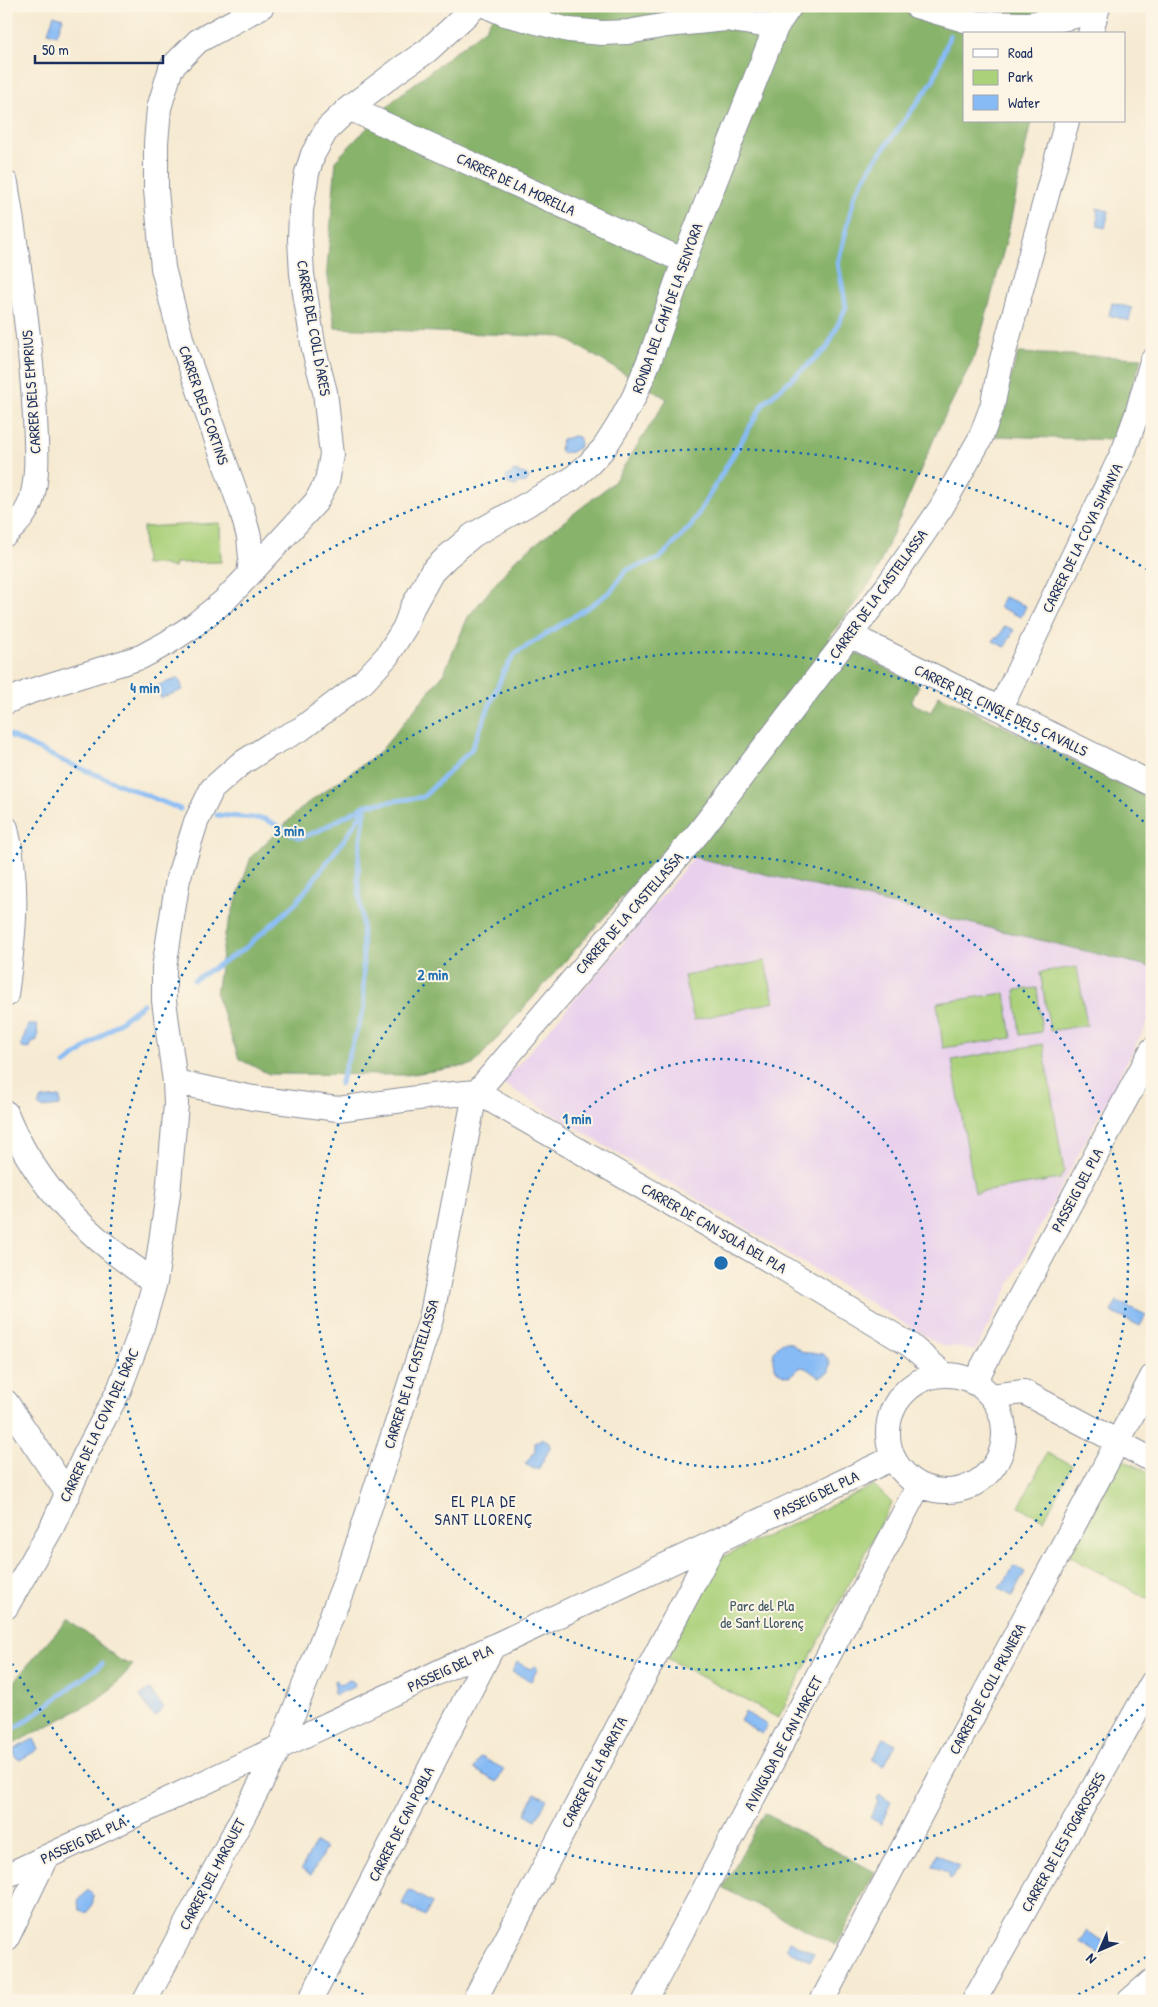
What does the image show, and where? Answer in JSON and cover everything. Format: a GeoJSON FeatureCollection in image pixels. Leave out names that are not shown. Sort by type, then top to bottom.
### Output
{"type":"FeatureCollection","features":[{"type":"Feature","properties":{"kind":"street","name":"CARRER DELS CORTINS"},"geometry":{"type":"LineString","coordinates":[[249,575],[251,558],[249,537],[244,519],[182,342],[163,268],[156,190],[156,143],[159,108],[171,68],[198,40],[262,6]]}},
{"type":"Feature","properties":{"kind":"street","name":"CARRER DEL COLL D'ARES"},"geometry":{"type":"LineString","coordinates":[[249,575],[316,502],[327,482],[332,455],[325,392],[314,350],[302,274],[301,210],[307,173],[313,154],[327,129],[349,108],[398,70],[427,51],[476,6]]}},
{"type":"Feature","properties":{"kind":"street"},"geometry":{"type":"LineString","coordinates":[[487,6],[506,14],[569,30],[628,32],[667,25],[726,19],[776,27]]}},
{"type":"Feature","properties":{"kind":"street","name":"RONDA DEL CAMÍ DE LA SENYORA"},"geometry":{"type":"LineString","coordinates":[[175,1082],[164,1001],[164,968],[178,879],[196,822],[212,789],[239,765],[300,729],[363,682],[388,656],[405,627],[412,608],[432,572],[447,557],[473,535],[572,479],[599,453],[618,426],[634,397],[651,356],[684,261],[776,27],[790,6]]}},
{"type":"Feature","properties":{"kind":"street"},"geometry":{"type":"LineString","coordinates":[[916,6],[975,23],[1028,24],[1075,16],[1098,6]]}},
{"type":"Feature","properties":{"kind":"street"},"geometry":{"type":"LineString","coordinates":[[1091,32],[1098,6]]}},
{"type":"Feature","properties":{"kind":"street","name":"CARRER DE LA MORELLA"},"geometry":{"type":"LineString","coordinates":[[349,108],[684,261]]}},
{"type":"Feature","properties":{"kind":"street","name":"CARRER DE LA CASTELLASSA"},"geometry":{"type":"LineString","coordinates":[[280,1747],[347,1577],[431,1319],[473,1104],[477,1092],[698,832],[886,588],[941,508],[980,438],[992,407],[1001,362],[1066,122]]}},
{"type":"Feature","properties":{"kind":"street","name":"CARRER DELS EMPRIUS"},"geometry":{"type":"LineString","coordinates":[[6,183],[22,289],[33,388],[35,441],[35,467],[30,502],[24,516],[6,534]]}},
{"type":"Feature","properties":{"kind":"street","name":"CARRER DE LA COVA SIMANYA"},"geometry":{"type":"LineString","coordinates":[[1000,710],[1124,450],[1144,414],[1152,361]]}},
{"type":"Feature","properties":{"kind":"street"},"geometry":{"type":"LineString","coordinates":[[6,702],[31,691],[141,657],[193,626],[224,601],[249,575]]}},
{"type":"Feature","properties":{"kind":"street","name":"CARRER DEL CINGLE DELS CAVALLS"},"geometry":{"type":"LineString","coordinates":[[850,635],[1152,784]]}},
{"type":"Feature","properties":{"kind":"street"},"geometry":{"type":"LineString","coordinates":[[6,828],[15,880],[16,915],[6,994]]}},
{"type":"Feature","properties":{"kind":"street","name":"PASSEIG DEL PLA"},"geometry":{"type":"LineString","coordinates":[[983,1390],[1152,1050]]}},
{"type":"Feature","properties":{"kind":"street"},"geometry":{"type":"LineString","coordinates":[[175,1082],[295,1105],[338,1109],[477,1092]]}},
{"type":"Feature","properties":{"kind":"street","name":"CARRER DE LA COVA DEL DRAC"},"geometry":{"type":"LineString","coordinates":[[6,1606],[52,1527],[119,1390],[140,1334],[155,1282],[168,1194],[176,1104],[175,1082]]}},
{"type":"Feature","properties":{"kind":"street","name":"CARRER DE CAN SOLÀ DEL PLA"},"geometry":{"type":"LineString","coordinates":[[477,1092],[792,1273],[910,1345],[945,1375]]}},
{"type":"Feature","properties":{"kind":"street"},"geometry":{"type":"LineString","coordinates":[[6,1113],[20,1144],[48,1189],[82,1226],[155,1282]]}},
{"type":"Feature","properties":{"kind":"street"},"geometry":{"type":"LineString","coordinates":[[945,1375],[964,1378],[983,1390],[1000,1411],[1004,1429],[1002,1447],[995,1465],[983,1479],[967,1488],[951,1492],[933,1490],[919,1485],[903,1473],[893,1458],[888,1441],[888,1427],[895,1404],[903,1394],[915,1384],[931,1377],[945,1375]]}},
{"type":"Feature","properties":{"kind":"street","name":"CARRER DE COLL PRUNERA"},"geometry":{"type":"LineString","coordinates":[[822,2001],[1152,1377]]}},
{"type":"Feature","properties":{"kind":"street"},"geometry":{"type":"LineString","coordinates":[[983,1390],[1024,1392],[1152,1460]]}},
{"type":"Feature","properties":{"kind":"street"},"geometry":{"type":"LineString","coordinates":[[6,1402],[68,1494]]}},
{"type":"Feature","properties":{"kind":"street","name":"PASSEIG DEL PLA"},"geometry":{"type":"LineString","coordinates":[[6,1876],[893,1458]]}},
{"type":"Feature","properties":{"kind":"street","name":"AVINGUDA DE CAN MARCET"},"geometry":{"type":"LineString","coordinates":[[645,2001],[919,1485]]}},
{"type":"Feature","properties":{"kind":"street","name":"CARRER DE LA BARATA"},"geometry":{"type":"LineString","coordinates":[[474,2001],[714,1544]]}},
{"type":"Feature","properties":{"kind":"street","name":"CARRER DE CAN POBLA"},"geometry":{"type":"LineString","coordinates":[[310,2001],[492,1648]]}},
{"type":"Feature","properties":{"kind":"street","name":"CARRER DE LES FOGAROSSES"},"geometry":{"type":"LineString","coordinates":[[974,2001],[1152,1683]]}},
{"type":"Feature","properties":{"kind":"street","name":"CARRER DEL MARQUET"},"geometry":{"type":"LineString","coordinates":[[145,2001],[280,1747]]}},
{"type":"Feature","properties":{"kind":"street"},"geometry":{"type":"LineString","coordinates":[[6,1940],[46,1858]]}},
{"type":"Feature","properties":{"kind":"street"},"geometry":{"type":"LineString","coordinates":[[1129,2001],[1152,1981]]}},
{"type":"Feature","properties":{"kind":"shaded area"},"geometry":{"type":"Polygon","coordinates":[[[848,659],[919,685],[911,703],[931,712],[939,695],[1152,799],[1152,1014],[975,1351],[942,1346],[664,1179],[663,1181],[502,1083],[599,972],[694,857],[848,659]]]}},
{"type":"Feature","properties":{"kind":"green space"},"geometry":{"type":"Polygon","coordinates":[[[498,6],[1058,6],[1052,32],[963,32],[963,122],[1031,122],[1007,238],[976,353],[937,432],[873,579],[828,639],[919,685],[911,703],[931,712],[939,695],[1152,799],[1152,967],[694,857],[661,853],[473,1065],[406,1075],[269,1074],[239,1059],[216,994],[225,934],[251,857],[306,804],[379,753],[444,673],[468,617],[515,560],[614,482],[667,399],[563,337],[335,328],[327,270],[336,160],[396,98],[486,28],[498,6]]]}},
{"type":"Feature","properties":{"kind":"green space"},"geometry":{"type":"Polygon","coordinates":[[[1018,353],[1142,358],[1114,440],[994,436],[1018,353]]]}},
{"type":"Feature","properties":{"kind":"green space"},"geometry":{"type":"Polygon","coordinates":[[[220,523],[221,562],[175,563],[174,568],[160,564],[145,565],[143,527],[220,523]]]}},
{"type":"Feature","properties":{"kind":"green space"},"geometry":{"type":"Polygon","coordinates":[[[765,961],[774,1002],[694,1020],[684,976],[765,961]]]}},
{"type":"Feature","properties":{"kind":"green space"},"geometry":{"type":"Polygon","coordinates":[[[1077,967],[1087,1025],[1050,1031],[1040,972],[1077,967]]]}},
{"type":"Feature","properties":{"kind":"green space"},"geometry":{"type":"Polygon","coordinates":[[[1037,988],[1042,1032],[1020,1035],[1015,990],[1037,988]]]}},
{"type":"Feature","properties":{"kind":"green space"},"geometry":{"type":"Polygon","coordinates":[[[1005,993],[1012,1038],[943,1048],[937,1003],[1005,993]]]}},
{"type":"Feature","properties":{"kind":"green space"},"geometry":{"type":"Polygon","coordinates":[[[1043,1044],[1064,1171],[1060,1179],[975,1193],[952,1060],[1043,1044]]]}},
{"type":"Feature","properties":{"kind":"green space"},"geometry":{"type":"Polygon","coordinates":[[[1047,1453],[1072,1465],[1044,1520],[1019,1507],[1047,1453]]]}},
{"type":"Feature","properties":{"kind":"green space"},"geometry":{"type":"Polygon","coordinates":[[[1122,1459],[1152,1475],[1152,1601],[1069,1556],[1122,1459]]]}},
{"type":"Feature","properties":{"kind":"green space","name":"Parc del Pla de Sant Llorenç"},"geometry":{"type":"Polygon","coordinates":[[[874,1485],[892,1503],[778,1718],[667,1658],[720,1558],[874,1485]]]}},
{"type":"Feature","properties":{"kind":"green space"},"geometry":{"type":"Polygon","coordinates":[[[68,1619],[121,1661],[133,1665],[113,1687],[95,1701],[6,1748],[6,1690],[68,1619]]]}},
{"type":"Feature","properties":{"kind":"green space"},"geometry":{"type":"Polygon","coordinates":[[[764,1813],[875,1872],[836,1945],[723,1888],[764,1813]]]}},
{"type":"Feature","properties":{"kind":"water"},"geometry":{"type":"Polygon","coordinates":[[[54,15],[63,18],[57,35],[48,32],[54,15]]]}},
{"type":"Feature","properties":{"kind":"water"},"geometry":{"type":"Polygon","coordinates":[[[1097,208],[1109,211],[1105,228],[1098,226],[1097,208]]]}},
{"type":"Feature","properties":{"kind":"water"},"geometry":{"type":"Polygon","coordinates":[[[1112,303],[1132,308],[1129,321],[1109,315],[1112,303]]]}},
{"type":"Feature","properties":{"kind":"water"},"geometry":{"type":"Polygon","coordinates":[[[573,436],[579,437],[580,446],[572,452],[562,453],[560,449],[562,439],[573,436]]]}},
{"type":"Feature","properties":{"kind":"water"},"geometry":{"type":"Polygon","coordinates":[[[514,471],[526,474],[529,477],[528,481],[525,484],[520,482],[516,486],[508,484],[506,477],[514,471]]]}},
{"type":"Feature","properties":{"kind":"water"},"geometry":{"type":"Polygon","coordinates":[[[1004,597],[1026,606],[1021,617],[999,607],[1004,597]]]}},
{"type":"Feature","properties":{"kind":"water"},"geometry":{"type":"Polygon","coordinates":[[[1005,626],[1014,630],[1005,647],[993,641],[995,637],[998,638],[1005,626]]]}},
{"type":"Feature","properties":{"kind":"water"},"geometry":{"type":"Polygon","coordinates":[[[179,678],[183,690],[161,698],[156,686],[179,678]]]}},
{"type":"Feature","properties":{"kind":"water"},"geometry":{"type":"Polygon","coordinates":[[[28,1025],[37,1025],[38,1037],[36,1041],[33,1041],[29,1049],[22,1048],[21,1045],[28,1025]]]}},
{"type":"Feature","properties":{"kind":"water"},"geometry":{"type":"Polygon","coordinates":[[[60,1097],[60,1106],[42,1108],[38,1105],[41,1099],[60,1097]]]}},
{"type":"Feature","properties":{"kind":"water"},"geometry":{"type":"Polygon","coordinates":[[[1117,1301],[1146,1315],[1140,1326],[1111,1312],[1117,1301]]]}},
{"type":"Feature","properties":{"kind":"water"},"geometry":{"type":"Polygon","coordinates":[[[783,1342],[789,1343],[804,1352],[822,1354],[830,1364],[829,1372],[821,1377],[801,1367],[789,1376],[778,1372],[773,1362],[773,1356],[778,1346],[783,1342]]]}},
{"type":"Feature","properties":{"kind":"water"},"geometry":{"type":"Polygon","coordinates":[[[542,1438],[549,1442],[550,1448],[539,1468],[534,1469],[525,1464],[535,1452],[535,1443],[542,1438]]]}},
{"type":"Feature","properties":{"kind":"water"},"geometry":{"type":"Polygon","coordinates":[[[1014,1566],[1025,1572],[1012,1596],[999,1589],[1014,1566]]]}},
{"type":"Feature","properties":{"kind":"water"},"geometry":{"type":"Polygon","coordinates":[[[517,1662],[530,1669],[535,1666],[538,1668],[531,1681],[512,1672],[517,1662]]]}},
{"type":"Feature","properties":{"kind":"water"},"geometry":{"type":"Polygon","coordinates":[[[349,1679],[355,1683],[354,1687],[335,1695],[333,1691],[335,1688],[334,1681],[337,1680],[337,1683],[341,1685],[349,1679]]]}},
{"type":"Feature","properties":{"kind":"water"},"geometry":{"type":"Polygon","coordinates":[[[149,1689],[164,1708],[154,1717],[140,1696],[149,1689]]]}},
{"type":"Feature","properties":{"kind":"water"},"geometry":{"type":"Polygon","coordinates":[[[745,1712],[767,1725],[762,1734],[740,1721],[745,1712]]]}},
{"type":"Feature","properties":{"kind":"water"},"geometry":{"type":"Polygon","coordinates":[[[884,1738],[896,1744],[884,1766],[872,1760],[884,1738]]]}},
{"type":"Feature","properties":{"kind":"water"},"geometry":{"type":"Polygon","coordinates":[[[34,1739],[39,1749],[20,1760],[14,1756],[14,1749],[34,1739]]]}},
{"type":"Feature","properties":{"kind":"water"},"geometry":{"type":"Polygon","coordinates":[[[481,1757],[504,1769],[497,1782],[474,1769],[481,1757]]]}},
{"type":"Feature","properties":{"kind":"water"},"geometry":{"type":"Polygon","coordinates":[[[535,1793],[547,1799],[536,1820],[525,1814],[535,1793]]]}},
{"type":"Feature","properties":{"kind":"water"},"geometry":{"type":"Polygon","coordinates":[[[878,1795],[891,1802],[881,1824],[870,1818],[878,1802],[876,1799],[878,1795]]]}},
{"type":"Feature","properties":{"kind":"water"},"geometry":{"type":"Polygon","coordinates":[[[316,1842],[326,1848],[311,1875],[301,1869],[316,1842]]]}},
{"type":"Feature","properties":{"kind":"water"},"geometry":{"type":"Polygon","coordinates":[[[937,1854],[959,1866],[952,1879],[948,1878],[950,1874],[932,1865],[937,1854]]]}},
{"type":"Feature","properties":{"kind":"water"},"geometry":{"type":"Polygon","coordinates":[[[88,1890],[93,1895],[93,1902],[88,1912],[84,1913],[79,1909],[78,1901],[88,1890]]]}},
{"type":"Feature","properties":{"kind":"water"},"geometry":{"type":"Polygon","coordinates":[[[409,1890],[432,1903],[425,1916],[402,1904],[409,1890]]]}},
{"type":"Feature","properties":{"kind":"water"},"geometry":{"type":"Polygon","coordinates":[[[1086,1931],[1109,1945],[1103,1956],[1080,1942],[1086,1931]]]}},
{"type":"Feature","properties":{"kind":"water"},"geometry":{"type":"Polygon","coordinates":[[[790,1941],[814,1953],[810,1961],[786,1949],[790,1941]]]}},
{"type":"Feature","properties":{"kind":"waterway"},"geometry":{"type":"LineString","coordinates":[[340,1084],[364,1008],[362,918],[358,881],[359,851],[366,805],[423,797],[471,750],[504,671],[515,654],[611,591],[626,570],[659,559],[691,526],[764,403],[827,348],[846,307],[838,263],[855,194],[874,162],[933,81],[950,35]]}},
{"type":"Feature","properties":{"kind":"waterway"},"geometry":{"type":"LineString","coordinates":[[7,734],[63,761],[180,809]]}},
{"type":"Feature","properties":{"kind":"waterway"},"geometry":{"type":"LineString","coordinates":[[217,815],[265,819],[300,838],[318,831],[366,805]]}},
{"type":"Feature","properties":{"kind":"waterway"},"geometry":{"type":"LineString","coordinates":[[194,980],[244,949],[296,903],[349,833],[365,807]]}},
{"type":"Feature","properties":{"kind":"waterway"},"geometry":{"type":"LineString","coordinates":[[65,1064],[143,1004]]}},
{"type":"Feature","properties":{"kind":"waterway"},"geometry":{"type":"LineString","coordinates":[[6,1732],[22,1724],[102,1664]]}},
{"type":"Feature","properties":{"kind":"district","name":"EL PLA DE SANT LLORENÇ"},"geometry":{"type":"Point","coordinates":[484,1510]}}]}
